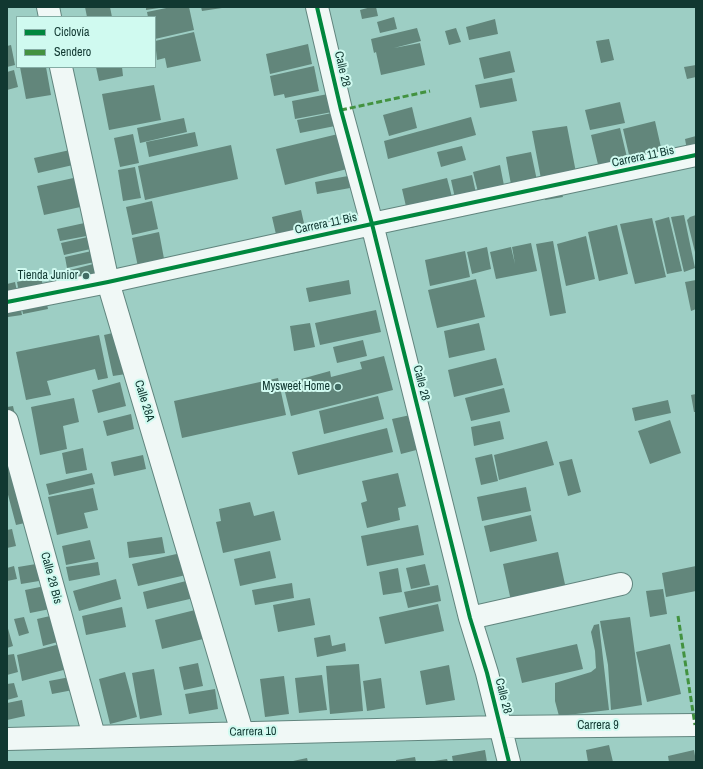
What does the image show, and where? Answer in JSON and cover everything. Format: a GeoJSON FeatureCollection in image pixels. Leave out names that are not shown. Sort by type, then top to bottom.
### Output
{"type":"FeatureCollection","features":[{"type":"Feature","properties":{"kind":"street","name":"Calle 28"},"geometry":{"type":"LineString","coordinates":[[317,7],[341,110],[372,224],[470,618],[487,673],[509,762]]}},
{"type":"Feature","properties":{"kind":"street","name":"Calle 28A"},"geometry":{"type":"LineString","coordinates":[[61,68],[108,282],[242,732]]}},
{"type":"Feature","properties":{"kind":"street","name":"Carrera 11 Bis"},"geometry":{"type":"LineString","coordinates":[[7,302],[108,282],[372,224],[696,156]]}},
{"type":"Feature","properties":{"kind":"street","name":"Calle 28 Bis"},"geometry":{"type":"LineString","coordinates":[[7,420],[94,736]]}},
{"type":"Feature","properties":{"kind":"street"},"geometry":{"type":"LineString","coordinates":[[470,618],[621,584]]}},
{"type":"Feature","properties":{"kind":"street","name":"Carrera 9"},"geometry":{"type":"LineString","coordinates":[[500,727],[696,725]]}},
{"type":"Feature","properties":{"kind":"street","name":"Carrera 10"},"geometry":{"type":"LineString","coordinates":[[7,739],[242,732],[500,727]]}},
{"type":"Feature","properties":{"kind":"building"},"geometry":{"type":"Polygon","coordinates":[[[85,7],[110,7],[112,16],[87,16],[85,7]]]}},
{"type":"Feature","properties":{"kind":"building"},"geometry":{"type":"Polygon","coordinates":[[[146,7],[159,7],[159,8],[146,10],[146,7]]]}},
{"type":"Feature","properties":{"kind":"building"},"geometry":{"type":"Polygon","coordinates":[[[171,7],[189,7],[194,30],[156,39],[156,16],[148,16],[147,12],[171,7]]]}},
{"type":"Feature","properties":{"kind":"building"},"geometry":{"type":"Polygon","coordinates":[[[201,7],[221,7],[222,8],[202,11],[201,7]]]}},
{"type":"Feature","properties":{"kind":"building"},"geometry":{"type":"Polygon","coordinates":[[[376,7],[378,16],[362,19],[360,10],[376,7]]]}},
{"type":"Feature","properties":{"kind":"building"},"geometry":{"type":"Polygon","coordinates":[[[394,17],[397,29],[380,33],[377,22],[394,17]]]}},
{"type":"Feature","properties":{"kind":"building"},"geometry":{"type":"Polygon","coordinates":[[[495,19],[498,34],[469,40],[466,27],[495,19]]]}},
{"type":"Feature","properties":{"kind":"building"},"geometry":{"type":"Polygon","coordinates":[[[417,28],[421,41],[394,48],[420,43],[425,65],[381,75],[376,52],[374,53],[371,39],[417,28]]]}},
{"type":"Feature","properties":{"kind":"building"},"geometry":{"type":"Polygon","coordinates":[[[456,28],[461,42],[449,45],[445,31],[456,28]]]}},
{"type":"Feature","properties":{"kind":"building"},"geometry":{"type":"Polygon","coordinates":[[[194,32],[201,61],[167,68],[165,58],[157,60],[156,41],[194,32]]]}},
{"type":"Feature","properties":{"kind":"building"},"geometry":{"type":"Polygon","coordinates":[[[609,39],[614,60],[601,63],[596,41],[609,39]]]}},
{"type":"Feature","properties":{"kind":"building"},"geometry":{"type":"Polygon","coordinates":[[[308,44],[312,64],[270,74],[266,54],[308,44]]]}},
{"type":"Feature","properties":{"kind":"building"},"geometry":{"type":"Polygon","coordinates":[[[11,45],[15,65],[7,67],[7,46],[11,45]]]}},
{"type":"Feature","properties":{"kind":"building"},"geometry":{"type":"Polygon","coordinates":[[[510,51],[515,72],[484,79],[479,58],[510,51]]]}},
{"type":"Feature","properties":{"kind":"building"},"geometry":{"type":"Polygon","coordinates":[[[696,65],[696,77],[687,79],[684,67],[696,65]]]}},
{"type":"Feature","properties":{"kind":"building"},"geometry":{"type":"Polygon","coordinates":[[[314,66],[319,91],[285,98],[284,94],[274,96],[270,76],[314,66]]]}},
{"type":"Feature","properties":{"kind":"building"},"geometry":{"type":"Polygon","coordinates":[[[20,68],[46,68],[51,95],[26,99],[20,68]]]}},
{"type":"Feature","properties":{"kind":"building"},"geometry":{"type":"Polygon","coordinates":[[[96,68],[122,68],[123,76],[99,81],[96,68]]]}},
{"type":"Feature","properties":{"kind":"building"},"geometry":{"type":"Polygon","coordinates":[[[14,70],[18,87],[7,90],[7,72],[14,70]]]}},
{"type":"Feature","properties":{"kind":"building"},"geometry":{"type":"Polygon","coordinates":[[[512,78],[517,101],[480,108],[475,85],[512,78]]]}},
{"type":"Feature","properties":{"kind":"building"},"geometry":{"type":"Polygon","coordinates":[[[154,85],[161,120],[109,130],[102,94],[154,85]]]}},
{"type":"Feature","properties":{"kind":"building"},"geometry":{"type":"Polygon","coordinates":[[[328,94],[332,112],[295,119],[292,101],[328,94]]]}},
{"type":"Feature","properties":{"kind":"building"},"geometry":{"type":"Polygon","coordinates":[[[620,102],[625,123],[590,130],[585,110],[620,102]]]}},
{"type":"Feature","properties":{"kind":"building"},"geometry":{"type":"Polygon","coordinates":[[[412,107],[417,128],[389,136],[383,115],[412,107]]]}},
{"type":"Feature","properties":{"kind":"building"},"geometry":{"type":"Polygon","coordinates":[[[332,113],[335,126],[300,133],[297,120],[332,113]]]}},
{"type":"Feature","properties":{"kind":"building"},"geometry":{"type":"Polygon","coordinates":[[[471,117],[476,135],[388,159],[384,141],[471,117]]]}},
{"type":"Feature","properties":{"kind":"building"},"geometry":{"type":"Polygon","coordinates":[[[184,118],[187,132],[140,143],[137,128],[184,118]]]}},
{"type":"Feature","properties":{"kind":"building"},"geometry":{"type":"Polygon","coordinates":[[[655,121],[665,165],[633,172],[623,129],[655,121]]]}},
{"type":"Feature","properties":{"kind":"building"},"geometry":{"type":"Polygon","coordinates":[[[567,126],[579,188],[561,191],[563,197],[545,200],[532,131],[567,126]]]}},
{"type":"Feature","properties":{"kind":"building"},"geometry":{"type":"Polygon","coordinates":[[[620,128],[630,170],[601,177],[591,135],[620,128]]]}},
{"type":"Feature","properties":{"kind":"building"},"geometry":{"type":"Polygon","coordinates":[[[195,132],[198,146],[149,157],[146,142],[195,132]]]}},
{"type":"Feature","properties":{"kind":"building"},"geometry":{"type":"Polygon","coordinates":[[[133,134],[139,163],[120,167],[114,138],[133,134]]]}},
{"type":"Feature","properties":{"kind":"building"},"geometry":{"type":"Polygon","coordinates":[[[338,134],[347,169],[285,185],[276,149],[338,134]]]}},
{"type":"Feature","properties":{"kind":"building"},"geometry":{"type":"Polygon","coordinates":[[[696,136],[696,165],[690,166],[685,139],[696,136]]]}},
{"type":"Feature","properties":{"kind":"building"},"geometry":{"type":"Polygon","coordinates":[[[231,145],[238,179],[145,200],[138,166],[231,145]]]}},
{"type":"Feature","properties":{"kind":"building"},"geometry":{"type":"Polygon","coordinates":[[[462,146],[466,160],[441,167],[437,152],[462,146]]]}},
{"type":"Feature","properties":{"kind":"building"},"geometry":{"type":"Polygon","coordinates":[[[70,150],[73,165],[38,173],[34,158],[70,150]]]}},
{"type":"Feature","properties":{"kind":"building"},"geometry":{"type":"Polygon","coordinates":[[[531,152],[539,190],[514,201],[506,157],[531,152]]]}},
{"type":"Feature","properties":{"kind":"building"},"geometry":{"type":"Polygon","coordinates":[[[500,165],[508,206],[483,212],[473,172],[500,165]]]}},
{"type":"Feature","properties":{"kind":"building"},"geometry":{"type":"Polygon","coordinates":[[[135,167],[141,198],[123,201],[118,170],[135,167]]]}},
{"type":"Feature","properties":{"kind":"building"},"geometry":{"type":"Polygon","coordinates":[[[472,175],[480,211],[459,216],[451,180],[472,175]]]}},
{"type":"Feature","properties":{"kind":"building"},"geometry":{"type":"Polygon","coordinates":[[[348,176],[350,188],[317,194],[315,182],[348,176]]]}},
{"type":"Feature","properties":{"kind":"building"},"geometry":{"type":"Polygon","coordinates":[[[78,177],[85,206],[44,215],[37,186],[78,177]]]}},
{"type":"Feature","properties":{"kind":"building"},"geometry":{"type":"Polygon","coordinates":[[[447,178],[457,216],[411,228],[402,189],[447,178]]]}},
{"type":"Feature","properties":{"kind":"building"},"geometry":{"type":"Polygon","coordinates":[[[152,201],[158,229],[132,235],[126,207],[152,201]]]}},
{"type":"Feature","properties":{"kind":"building"},"geometry":{"type":"Polygon","coordinates":[[[301,210],[310,250],[281,256],[272,217],[301,210]]]}},
{"type":"Feature","properties":{"kind":"building"},"geometry":{"type":"Polygon","coordinates":[[[684,215],[695,268],[684,272],[671,217],[684,215]]]}},
{"type":"Feature","properties":{"kind":"building"},"geometry":{"type":"Polygon","coordinates":[[[696,215],[696,252],[695,252],[687,220],[696,215]]]}},
{"type":"Feature","properties":{"kind":"building"},"geometry":{"type":"Polygon","coordinates":[[[669,217],[682,271],[667,274],[655,221],[669,217]]]}},
{"type":"Feature","properties":{"kind":"building"},"geometry":{"type":"Polygon","coordinates":[[[652,218],[666,277],[635,284],[620,224],[652,218]]]}},
{"type":"Feature","properties":{"kind":"building"},"geometry":{"type":"Polygon","coordinates":[[[89,222],[92,235],[60,241],[57,229],[89,222]]]}},
{"type":"Feature","properties":{"kind":"building"},"geometry":{"type":"Polygon","coordinates":[[[617,225],[628,274],[599,281],[588,232],[617,225]]]}},
{"type":"Feature","properties":{"kind":"building"},"geometry":{"type":"Polygon","coordinates":[[[159,232],[168,280],[142,286],[132,238],[159,232]]]}},
{"type":"Feature","properties":{"kind":"building"},"geometry":{"type":"Polygon","coordinates":[[[92,236],[95,248],[64,255],[61,243],[92,236]]]}},
{"type":"Feature","properties":{"kind":"building"},"geometry":{"type":"Polygon","coordinates":[[[586,236],[595,279],[566,286],[557,244],[586,236]]]}},
{"type":"Feature","properties":{"kind":"building"},"geometry":{"type":"Polygon","coordinates":[[[553,241],[566,313],[550,316],[536,244],[553,241]]]}},
{"type":"Feature","properties":{"kind":"building"},"geometry":{"type":"Polygon","coordinates":[[[531,243],[537,271],[496,279],[490,252],[511,247],[515,264],[512,247],[531,243]]]}},
{"type":"Feature","properties":{"kind":"building"},"geometry":{"type":"Polygon","coordinates":[[[487,247],[491,269],[472,274],[467,252],[487,247]]]}},
{"type":"Feature","properties":{"kind":"building"},"geometry":{"type":"Polygon","coordinates":[[[96,250],[99,261],[67,268],[65,257],[96,250]]]}},
{"type":"Feature","properties":{"kind":"building"},"geometry":{"type":"Polygon","coordinates":[[[465,251],[470,277],[430,286],[425,260],[465,251]]]}},
{"type":"Feature","properties":{"kind":"building","name":"Tienda Junior"},"geometry":{"type":"Polygon","coordinates":[[[97,263],[101,282],[74,288],[70,270],[97,263]]]}},
{"type":"Feature","properties":{"kind":"building"},"geometry":{"type":"Polygon","coordinates":[[[41,277],[48,309],[23,314],[17,282],[41,277]]]}},
{"type":"Feature","properties":{"kind":"building"},"geometry":{"type":"Polygon","coordinates":[[[476,279],[485,317],[437,328],[428,290],[476,279]]]}},
{"type":"Feature","properties":{"kind":"building"},"geometry":{"type":"Polygon","coordinates":[[[349,280],[351,294],[309,302],[306,288],[349,280]]]}},
{"type":"Feature","properties":{"kind":"building"},"geometry":{"type":"Polygon","coordinates":[[[696,280],[696,309],[691,311],[685,282],[696,280]]]}},
{"type":"Feature","properties":{"kind":"building"},"geometry":{"type":"Polygon","coordinates":[[[15,282],[22,315],[8,317],[7,284],[15,282]]]}},
{"type":"Feature","properties":{"kind":"building"},"geometry":{"type":"Polygon","coordinates":[[[376,310],[381,332],[320,345],[315,323],[376,310]]]}},
{"type":"Feature","properties":{"kind":"building"},"geometry":{"type":"Polygon","coordinates":[[[310,323],[315,347],[294,351],[290,326],[310,323]]]}},
{"type":"Feature","properties":{"kind":"building"},"geometry":{"type":"Polygon","coordinates":[[[479,323],[485,350],[449,358],[444,331],[479,323]]]}},
{"type":"Feature","properties":{"kind":"building"},"geometry":{"type":"Polygon","coordinates":[[[117,332],[126,374],[113,376],[104,335],[117,332]]]}},
{"type":"Feature","properties":{"kind":"building"},"geometry":{"type":"Polygon","coordinates":[[[99,335],[108,378],[98,380],[95,369],[47,381],[51,395],[26,400],[16,352],[99,335]]]}},
{"type":"Feature","properties":{"kind":"building"},"geometry":{"type":"Polygon","coordinates":[[[363,340],[367,356],[337,363],[333,347],[363,340]]]}},
{"type":"Feature","properties":{"kind":"building","name":"Mysweet Home"},"geometry":{"type":"Polygon","coordinates":[[[384,356],[393,390],[291,416],[283,384],[330,371],[331,377],[362,369],[360,362],[384,356]]]}},
{"type":"Feature","properties":{"kind":"building"},"geometry":{"type":"Polygon","coordinates":[[[496,358],[503,385],[454,397],[448,370],[496,358]]]}},
{"type":"Feature","properties":{"kind":"building"},"geometry":{"type":"Polygon","coordinates":[[[278,378],[286,415],[182,438],[174,401],[278,378]]]}},
{"type":"Feature","properties":{"kind":"building"},"geometry":{"type":"Polygon","coordinates":[[[120,382],[126,406],[98,413],[92,390],[120,382]]]}},
{"type":"Feature","properties":{"kind":"building"},"geometry":{"type":"Polygon","coordinates":[[[504,388],[510,412],[471,421],[465,398],[504,388]]]}},
{"type":"Feature","properties":{"kind":"building"},"geometry":{"type":"Polygon","coordinates":[[[696,394],[696,412],[694,412],[691,395],[696,394]]]}},
{"type":"Feature","properties":{"kind":"building"},"geometry":{"type":"Polygon","coordinates":[[[378,396],[384,419],[324,434],[319,411],[378,396]]]}},
{"type":"Feature","properties":{"kind":"building"},"geometry":{"type":"Polygon","coordinates":[[[74,398],[79,422],[63,426],[67,449],[40,455],[31,407],[74,398]]]}},
{"type":"Feature","properties":{"kind":"building"},"geometry":{"type":"Polygon","coordinates":[[[668,400],[671,413],[635,421],[632,408],[668,400]]]}},
{"type":"Feature","properties":{"kind":"building"},"geometry":{"type":"Polygon","coordinates":[[[13,406],[38,520],[16,525],[7,491],[7,407],[13,406]]]}},
{"type":"Feature","properties":{"kind":"building"},"geometry":{"type":"Polygon","coordinates":[[[131,414],[134,429],[107,436],[103,421],[131,414]]]}},
{"type":"Feature","properties":{"kind":"building"},"geometry":{"type":"Polygon","coordinates":[[[415,414],[424,448],[401,454],[392,419],[415,414]]]}},
{"type":"Feature","properties":{"kind":"building"},"geometry":{"type":"Polygon","coordinates":[[[670,420],[681,453],[650,464],[638,431],[670,420]]]}},
{"type":"Feature","properties":{"kind":"building"},"geometry":{"type":"Polygon","coordinates":[[[500,421],[504,439],[474,446],[471,427],[500,421]]]}},
{"type":"Feature","properties":{"kind":"building"},"geometry":{"type":"Polygon","coordinates":[[[387,428],[393,452],[298,475],[292,452],[387,428]]]}},
{"type":"Feature","properties":{"kind":"building"},"geometry":{"type":"Polygon","coordinates":[[[547,441],[554,465],[499,480],[494,455],[547,441]]]}},
{"type":"Feature","properties":{"kind":"building"},"geometry":{"type":"Polygon","coordinates":[[[83,448],[87,470],[66,474],[62,453],[83,448]]]}},
{"type":"Feature","properties":{"kind":"building"},"geometry":{"type":"Polygon","coordinates":[[[492,454],[498,481],[481,485],[475,458],[492,454]]]}},
{"type":"Feature","properties":{"kind":"building"},"geometry":{"type":"Polygon","coordinates":[[[143,455],[146,469],[114,476],[111,462],[143,455]]]}},
{"type":"Feature","properties":{"kind":"building"},"geometry":{"type":"Polygon","coordinates":[[[572,459],[581,492],[568,496],[559,462],[572,459]]]}},
{"type":"Feature","properties":{"kind":"building"},"geometry":{"type":"Polygon","coordinates":[[[92,473],[95,484],[49,495],[46,484],[92,473]]]}},
{"type":"Feature","properties":{"kind":"building"},"geometry":{"type":"Polygon","coordinates":[[[398,473],[406,506],[398,508],[400,520],[367,528],[361,503],[367,501],[362,481],[398,473]]]}},
{"type":"Feature","properties":{"kind":"building"},"geometry":{"type":"Polygon","coordinates":[[[526,487],[531,511],[482,521],[477,497],[526,487]]]}},
{"type":"Feature","properties":{"kind":"building"},"geometry":{"type":"Polygon","coordinates":[[[93,488],[98,510],[84,513],[88,528],[57,535],[48,497],[93,488]]]}},
{"type":"Feature","properties":{"kind":"building"},"geometry":{"type":"Polygon","coordinates":[[[250,502],[254,516],[274,511],[281,540],[223,553],[216,522],[221,521],[219,509],[250,502]]]}},
{"type":"Feature","properties":{"kind":"building"},"geometry":{"type":"Polygon","coordinates":[[[531,515],[537,541],[490,552],[484,526],[531,515]]]}},
{"type":"Feature","properties":{"kind":"building"},"geometry":{"type":"Polygon","coordinates":[[[418,525],[424,555],[367,566],[361,536],[418,525]]]}},
{"type":"Feature","properties":{"kind":"building"},"geometry":{"type":"Polygon","coordinates":[[[12,529],[16,546],[7,548],[7,530],[12,529]]]}},
{"type":"Feature","properties":{"kind":"building"},"geometry":{"type":"Polygon","coordinates":[[[162,537],[165,553],[129,558],[127,542],[162,537]]]}},
{"type":"Feature","properties":{"kind":"building"},"geometry":{"type":"Polygon","coordinates":[[[90,540],[95,559],[66,565],[62,546],[90,540]]]}},
{"type":"Feature","properties":{"kind":"building"},"geometry":{"type":"Polygon","coordinates":[[[270,551],[276,578],[240,586],[234,559],[270,551]]]}},
{"type":"Feature","properties":{"kind":"building"},"geometry":{"type":"Polygon","coordinates":[[[558,552],[566,589],[511,601],[503,564],[558,552]]]}},
{"type":"Feature","properties":{"kind":"building"},"geometry":{"type":"Polygon","coordinates":[[[181,553],[186,575],[138,586],[132,564],[181,553]]]}},
{"type":"Feature","properties":{"kind":"building"},"geometry":{"type":"Polygon","coordinates":[[[48,562],[51,579],[21,584],[18,567],[48,562]]]}},
{"type":"Feature","properties":{"kind":"building"},"geometry":{"type":"Polygon","coordinates":[[[98,562],[100,575],[69,581],[66,567],[98,562]]]}},
{"type":"Feature","properties":{"kind":"building"},"geometry":{"type":"Polygon","coordinates":[[[425,564],[430,585],[411,589],[406,568],[425,564]]]}},
{"type":"Feature","properties":{"kind":"building"},"geometry":{"type":"Polygon","coordinates":[[[14,566],[17,579],[7,581],[7,568],[14,566]]]}},
{"type":"Feature","properties":{"kind":"building"},"geometry":{"type":"Polygon","coordinates":[[[696,566],[696,591],[666,597],[662,573],[696,566]]]}},
{"type":"Feature","properties":{"kind":"building"},"geometry":{"type":"Polygon","coordinates":[[[398,568],[402,592],[383,595],[379,572],[398,568]]]}},
{"type":"Feature","properties":{"kind":"building"},"geometry":{"type":"Polygon","coordinates":[[[116,579],[121,599],[79,611],[73,591],[116,579]]]}},
{"type":"Feature","properties":{"kind":"building"},"geometry":{"type":"Polygon","coordinates":[[[190,580],[194,598],[147,609],[143,592],[190,580]]]}},
{"type":"Feature","properties":{"kind":"building"},"geometry":{"type":"Polygon","coordinates":[[[292,583],[294,598],[255,605],[252,590],[292,583]]]}},
{"type":"Feature","properties":{"kind":"building"},"geometry":{"type":"Polygon","coordinates":[[[50,585],[55,608],[30,613],[25,590],[50,585]]]}},
{"type":"Feature","properties":{"kind":"building"},"geometry":{"type":"Polygon","coordinates":[[[438,585],[441,601],[408,608],[404,592],[438,585]]]}},
{"type":"Feature","properties":{"kind":"building"},"geometry":{"type":"Polygon","coordinates":[[[663,589],[667,614],[650,617],[646,591],[663,589]]]}},
{"type":"Feature","properties":{"kind":"building"},"geometry":{"type":"Polygon","coordinates":[[[310,598],[315,625],[278,632],[273,605],[310,598]]]}},
{"type":"Feature","properties":{"kind":"building"},"geometry":{"type":"Polygon","coordinates":[[[438,604],[444,631],[385,644],[379,617],[438,604]]]}},
{"type":"Feature","properties":{"kind":"building"},"geometry":{"type":"Polygon","coordinates":[[[122,607],[126,627],[86,635],[82,616],[122,607]]]}},
{"type":"Feature","properties":{"kind":"building"},"geometry":{"type":"Polygon","coordinates":[[[195,610],[203,639],[162,649],[155,620],[195,610]]]}},
{"type":"Feature","properties":{"kind":"building"},"geometry":{"type":"Polygon","coordinates":[[[59,614],[65,640],[43,646],[37,619],[59,614]]]}},
{"type":"Feature","properties":{"kind":"building"},"geometry":{"type":"Polygon","coordinates":[[[24,617],[29,633],[19,636],[14,619],[24,617]]]}},
{"type":"Feature","properties":{"kind":"building"},"geometry":{"type":"Polygon","coordinates":[[[630,617],[642,705],[611,710],[608,665],[600,621],[630,617]]]}},
{"type":"Feature","properties":{"kind":"building"},"geometry":{"type":"Polygon","coordinates":[[[599,624],[609,710],[559,716],[555,701],[555,683],[591,672],[596,668],[595,651],[591,632],[594,625],[599,624]]]}},
{"type":"Feature","properties":{"kind":"building"},"geometry":{"type":"Polygon","coordinates":[[[7,625],[13,646],[7,648],[7,625]]]}},
{"type":"Feature","properties":{"kind":"building"},"geometry":{"type":"Polygon","coordinates":[[[330,635],[332,646],[345,643],[346,651],[317,657],[314,638],[330,635]]]}},
{"type":"Feature","properties":{"kind":"building"},"geometry":{"type":"Polygon","coordinates":[[[64,643],[71,668],[22,681],[17,655],[64,643]]]}},
{"type":"Feature","properties":{"kind":"building"},"geometry":{"type":"Polygon","coordinates":[[[577,644],[583,669],[522,683],[516,658],[577,644]]]}},
{"type":"Feature","properties":{"kind":"building"},"geometry":{"type":"Polygon","coordinates":[[[670,644],[681,694],[647,702],[636,652],[670,644]]]}},
{"type":"Feature","properties":{"kind":"building"},"geometry":{"type":"Polygon","coordinates":[[[14,654],[18,672],[7,675],[7,655],[14,654]]]}},
{"type":"Feature","properties":{"kind":"building"},"geometry":{"type":"Polygon","coordinates":[[[198,663],[203,686],[184,690],[179,667],[198,663]]]}},
{"type":"Feature","properties":{"kind":"building"},"geometry":{"type":"Polygon","coordinates":[[[359,664],[363,711],[330,714],[326,666],[359,664]]]}},
{"type":"Feature","properties":{"kind":"building"},"geometry":{"type":"Polygon","coordinates":[[[449,665],[455,700],[426,705],[420,671],[449,665]]]}},
{"type":"Feature","properties":{"kind":"building"},"geometry":{"type":"Polygon","coordinates":[[[154,669],[162,715],[140,719],[132,673],[154,669]]]}},
{"type":"Feature","properties":{"kind":"building"},"geometry":{"type":"Polygon","coordinates":[[[125,672],[137,717],[110,724],[99,679],[125,672]]]}},
{"type":"Feature","properties":{"kind":"building"},"geometry":{"type":"Polygon","coordinates":[[[322,675],[327,710],[299,713],[295,678],[322,675]]]}},
{"type":"Feature","properties":{"kind":"building"},"geometry":{"type":"Polygon","coordinates":[[[284,676],[289,714],[265,717],[260,679],[284,676]]]}},
{"type":"Feature","properties":{"kind":"building"},"geometry":{"type":"Polygon","coordinates":[[[70,677],[73,690],[52,694],[49,681],[70,677]]]}},
{"type":"Feature","properties":{"kind":"building"},"geometry":{"type":"Polygon","coordinates":[[[381,678],[385,708],[367,711],[363,681],[381,678]]]}},
{"type":"Feature","properties":{"kind":"building"},"geometry":{"type":"Polygon","coordinates":[[[14,683],[18,697],[7,700],[7,684],[14,683]]]}},
{"type":"Feature","properties":{"kind":"building"},"geometry":{"type":"Polygon","coordinates":[[[215,689],[218,709],[189,714],[185,694],[215,689]]]}},
{"type":"Feature","properties":{"kind":"building"},"geometry":{"type":"Polygon","coordinates":[[[22,700],[25,716],[7,720],[7,703],[22,700]]]}},
{"type":"Feature","properties":{"kind":"building"},"geometry":{"type":"Polygon","coordinates":[[[609,745],[613,762],[588,762],[586,750],[609,745]]]}},
{"type":"Feature","properties":{"kind":"building"},"geometry":{"type":"Polygon","coordinates":[[[485,750],[487,762],[453,762],[452,756],[485,750]]]}},
{"type":"Feature","properties":{"kind":"building"},"geometry":{"type":"Polygon","coordinates":[[[694,750],[696,762],[669,762],[668,756],[694,750]]]}},
{"type":"Feature","properties":{"kind":"building"},"geometry":{"type":"Polygon","coordinates":[[[415,757],[416,762],[396,762],[396,760],[415,757]]]}},
{"type":"Feature","properties":{"kind":"building"},"geometry":{"type":"Polygon","coordinates":[[[307,758],[308,762],[293,762],[293,761],[307,758]]]}},
{"type":"Feature","properties":{"kind":"building"},"geometry":{"type":"Polygon","coordinates":[[[447,759],[448,762],[434,761],[447,759]]]}},
{"type":"Feature","properties":{"kind":"marked path"},"geometry":{"type":"LineString","coordinates":[[341,110],[430,91]]}},
{"type":"Feature","properties":{"kind":"marked path"},"geometry":{"type":"LineString","coordinates":[[678,616],[695,725]]}},
{"type":"Feature","properties":{"kind":"cycle path"},"geometry":{"type":"LineString","coordinates":[[317,7],[341,110],[372,224],[470,618],[487,673],[509,762]]}},
{"type":"Feature","properties":{"kind":"cycle path"},"geometry":{"type":"LineString","coordinates":[[7,302],[108,282],[696,155]]}},
{"type":"Feature","properties":{"kind":"place","name":"Tienda Junior"},"geometry":{"type":"Point","coordinates":[86,276]}},
{"type":"Feature","properties":{"kind":"place","name":"Mysweet Home"},"geometry":{"type":"Point","coordinates":[338,387]}}]}
